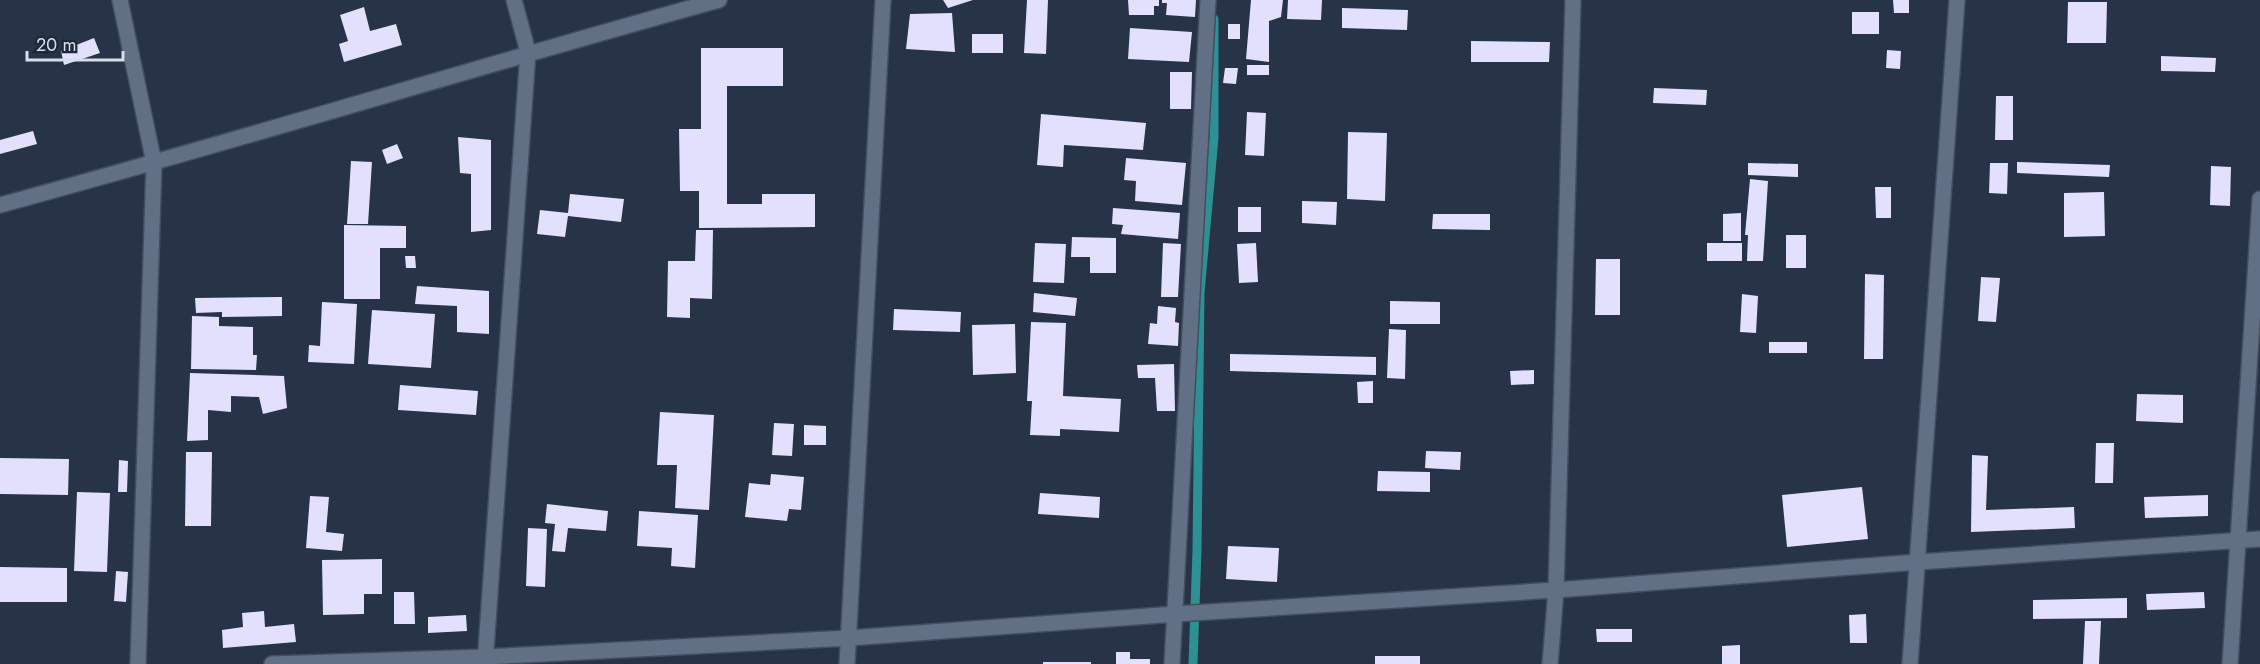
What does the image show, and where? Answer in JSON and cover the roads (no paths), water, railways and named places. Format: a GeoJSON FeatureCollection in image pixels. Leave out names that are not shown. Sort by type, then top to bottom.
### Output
{"type":"FeatureCollection","features":[{"type":"Feature","properties":{"kind":"street"},"geometry":{"type":"LineString","coordinates":[[120,0],[154,163],[138,664]]}},
{"type":"Feature","properties":{"kind":"street"},"geometry":{"type":"LineString","coordinates":[[485,660],[528,52],[514,0]]}},
{"type":"Feature","properties":{"kind":"street"},"geometry":{"type":"LineString","coordinates":[[0,205],[154,163],[528,52],[719,0]]}},
{"type":"Feature","properties":{"kind":"street"},"geometry":{"type":"LineString","coordinates":[[847,664],[883,0]]}},
{"type":"Feature","properties":{"kind":"street"},"geometry":{"type":"LineString","coordinates":[[1172,664],[1208,0]]}},
{"type":"Feature","properties":{"kind":"street"},"geometry":{"type":"LineString","coordinates":[[1550,664],[1556,590],[1573,0]]}},
{"type":"Feature","properties":{"kind":"street"},"geometry":{"type":"LineString","coordinates":[[1910,664],[1957,0]]}},
{"type":"Feature","properties":{"kind":"street"},"geometry":{"type":"LineString","coordinates":[[2230,664],[2260,200]]}},
{"type":"Feature","properties":{"kind":"street"},"geometry":{"type":"LineString","coordinates":[[272,664],[485,660],[849,638],[2260,539]]}},
{"type":"Feature","properties":{"kind":"waterway"},"geometry":{"type":"LineString","coordinates":[[1193,664],[1197,550],[1200,293],[1214,138],[1214,19]]}}]}
